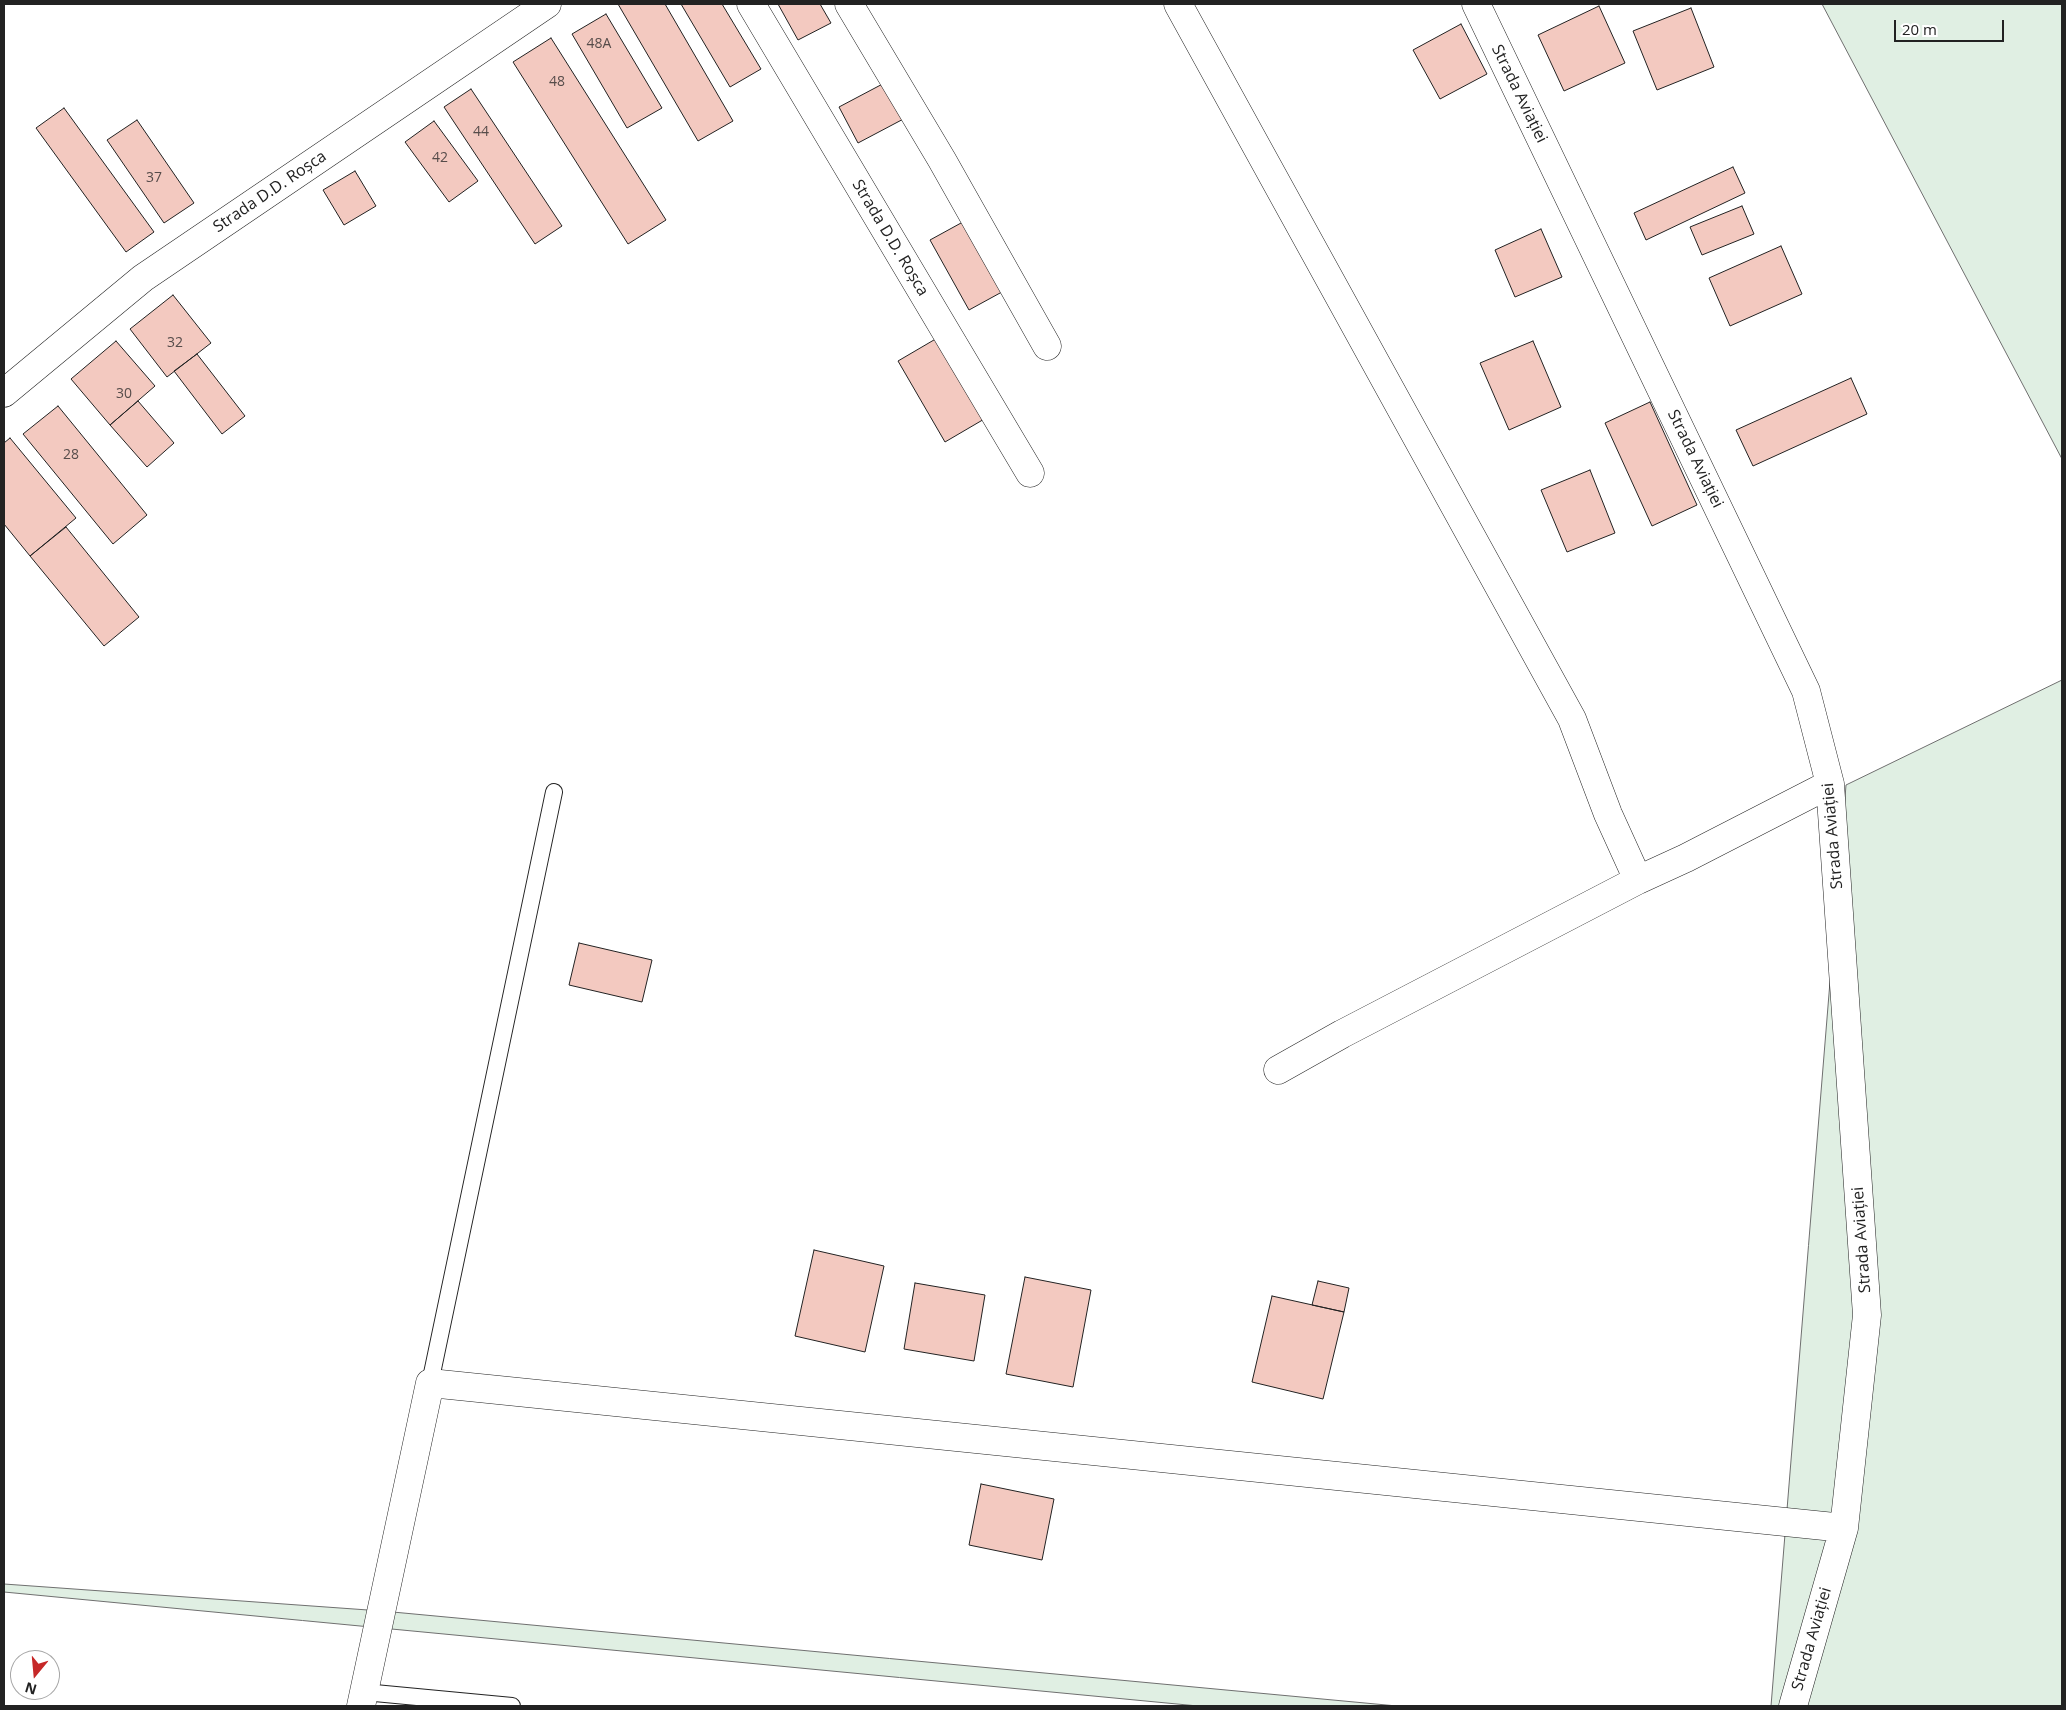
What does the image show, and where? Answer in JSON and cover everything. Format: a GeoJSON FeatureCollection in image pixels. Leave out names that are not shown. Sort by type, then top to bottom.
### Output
{"type":"FeatureCollection","features":[{"type":"Feature","properties":{"kind":"street","name":"Strada D.D. Roșca"},"geometry":{"type":"LineString","coordinates":[[4,394],[143,278],[546,4]]}},
{"type":"Feature","properties":{"kind":"street","name":"Strada D.D. Roșca"},"geometry":{"type":"LineString","coordinates":[[751,4],[1030,473]]}},
{"type":"Feature","properties":{"kind":"street"},"geometry":{"type":"LineString","coordinates":[[849,4],[942,160],[1047,346]]}},
{"type":"Feature","properties":{"kind":"street"},"geometry":{"type":"LineString","coordinates":[[1178,4],[1572,718],[1608,814],[1638,880]]}},
{"type":"Feature","properties":{"kind":"street","name":"Strada Aviației"},"geometry":{"type":"LineString","coordinates":[[1476,4],[1806,691],[1830,784],[1867,1315],[1844,1528],[1793,1706]]}},
{"type":"Feature","properties":{"kind":"street"},"geometry":{"type":"LineString","coordinates":[[1278,1070],[1342,1034],[1638,880],[1686,858],[1830,784]]}},
{"type":"Feature","properties":{"kind":"street"},"geometry":{"type":"LineString","coordinates":[[363,1699],[430,1383],[1844,1528]]}},
{"type":"Feature","properties":{"kind":"lane"},"geometry":{"type":"LineString","coordinates":[[430,1383],[554,792]]}},
{"type":"Feature","properties":{"kind":"lane"},"geometry":{"type":"LineString","coordinates":[[363,1699],[512,1706]]}},
{"type":"Feature","properties":{"kind":"green space"},"geometry":{"type":"Polygon","coordinates":[[[1822,4],[2062,4],[2062,459],[1822,4]]]}},
{"type":"Feature","properties":{"kind":"green space"},"geometry":{"type":"Polygon","coordinates":[[[2062,680],[2062,1706],[1771,1706],[1846,785],[2062,680]]]}},
{"type":"Feature","properties":{"kind":"green space"},"geometry":{"type":"Polygon","coordinates":[[[4,1584],[382,1611],[1397,1706],[1198,1706],[4,1592],[4,1584]]]}},
{"type":"Feature","properties":{"kind":"building"},"geometry":{"type":"Polygon","coordinates":[[[618,4],[665,4],[733,121],[698,141],[618,4]]]}},
{"type":"Feature","properties":{"kind":"building"},"geometry":{"type":"Polygon","coordinates":[[[681,4],[722,4],[761,69],[730,87],[681,4]]]}},
{"type":"Feature","properties":{"kind":"building"},"geometry":{"type":"Polygon","coordinates":[[[778,4],[820,4],[831,23],[798,40],[778,4]]]}},
{"type":"Feature","properties":{"kind":"building"},"geometry":{"type":"Polygon","coordinates":[[[1599,6],[1625,63],[1564,91],[1538,35],[1599,6]]]}},
{"type":"Feature","properties":{"kind":"building"},"geometry":{"type":"Polygon","coordinates":[[[1691,8],[1714,67],[1657,90],[1633,31],[1691,8]]]}},
{"type":"Feature","properties":{"kind":"building"},"geometry":{"type":"Polygon","coordinates":[[[606,14],[662,108],[627,128],[572,34],[606,14]]]}},
{"type":"Feature","properties":{"kind":"building"},"geometry":{"type":"Polygon","coordinates":[[[1461,24],[1487,74],[1440,99],[1413,50],[1461,24]]]}},
{"type":"Feature","properties":{"kind":"building"},"geometry":{"type":"Polygon","coordinates":[[[551,38],[666,220],[628,244],[513,62],[551,38]]]}},
{"type":"Feature","properties":{"kind":"building"},"geometry":{"type":"Polygon","coordinates":[[[892,79],[911,115],[858,143],[839,107],[892,79]]]}},
{"type":"Feature","properties":{"kind":"building"},"geometry":{"type":"Polygon","coordinates":[[[471,89],[562,226],[535,244],[444,107],[471,89]]]}},
{"type":"Feature","properties":{"kind":"building"},"geometry":{"type":"Polygon","coordinates":[[[64,108],[154,232],[126,252],[36,128],[64,108]]]}},
{"type":"Feature","properties":{"kind":"building"},"geometry":{"type":"Polygon","coordinates":[[[137,120],[194,203],[164,223],[107,140],[137,120]]]}},
{"type":"Feature","properties":{"kind":"building"},"geometry":{"type":"Polygon","coordinates":[[[434,121],[478,181],[449,202],[405,142],[434,121]]]}},
{"type":"Feature","properties":{"kind":"building"},"geometry":{"type":"Polygon","coordinates":[[[1733,167],[1745,193],[1646,240],[1634,213],[1733,167]]]}},
{"type":"Feature","properties":{"kind":"building"},"geometry":{"type":"Polygon","coordinates":[[[355,171],[376,206],[344,225],[323,190],[355,171]]]}},
{"type":"Feature","properties":{"kind":"building"},"geometry":{"type":"Polygon","coordinates":[[[1742,206],[1754,234],[1702,255],[1690,227],[1742,206]]]}},
{"type":"Feature","properties":{"kind":"building"},"geometry":{"type":"Polygon","coordinates":[[[972,217],[1011,287],[969,310],[930,240],[972,217]]]}},
{"type":"Feature","properties":{"kind":"building"},"geometry":{"type":"Polygon","coordinates":[[[1541,229],[1562,277],[1515,297],[1495,250],[1541,229]]]}},
{"type":"Feature","properties":{"kind":"building"},"geometry":{"type":"Polygon","coordinates":[[[1781,246],[1802,294],[1730,326],[1709,278],[1781,246]]]}},
{"type":"Feature","properties":{"kind":"building"},"geometry":{"type":"Polygon","coordinates":[[[173,295],[211,343],[167,377],[130,329],[173,295]]]}},
{"type":"Feature","properties":{"kind":"building"},"geometry":{"type":"Polygon","coordinates":[[[939,337],[986,418],[945,442],[898,361],[939,337]]]}},
{"type":"Feature","properties":{"kind":"building"},"geometry":{"type":"Polygon","coordinates":[[[116,341],[155,386],[110,425],[71,379],[116,341]]]}},
{"type":"Feature","properties":{"kind":"building"},"geometry":{"type":"Polygon","coordinates":[[[1533,341],[1561,407],[1509,430],[1480,363],[1533,341]]]}},
{"type":"Feature","properties":{"kind":"building"},"geometry":{"type":"Polygon","coordinates":[[[197,354],[245,416],[222,434],[174,371],[197,354]]]}},
{"type":"Feature","properties":{"kind":"building"},"geometry":{"type":"Polygon","coordinates":[[[1851,378],[1867,414],[1753,466],[1736,430],[1851,378]]]}},
{"type":"Feature","properties":{"kind":"building"},"geometry":{"type":"Polygon","coordinates":[[[138,401],[174,443],[147,467],[110,425],[138,401]]]}},
{"type":"Feature","properties":{"kind":"building"},"geometry":{"type":"Polygon","coordinates":[[[1650,402],[1697,505],[1652,526],[1605,423],[1650,402]]]}},
{"type":"Feature","properties":{"kind":"building"},"geometry":{"type":"Polygon","coordinates":[[[58,406],[147,515],[113,544],[23,434],[58,406]]]}},
{"type":"Feature","properties":{"kind":"building"},"geometry":{"type":"Polygon","coordinates":[[[10,438],[76,518],[30,556],[4,524],[4,443],[10,438]]]}},
{"type":"Feature","properties":{"kind":"building"},"geometry":{"type":"Polygon","coordinates":[[[1590,470],[1615,533],[1567,552],[1541,490],[1590,470]]]}},
{"type":"Feature","properties":{"kind":"building"},"geometry":{"type":"Polygon","coordinates":[[[66,527],[139,617],[104,646],[30,556],[66,527]]]}},
{"type":"Feature","properties":{"kind":"building"},"geometry":{"type":"Polygon","coordinates":[[[579,943],[652,960],[642,1002],[569,985],[579,943]]]}},
{"type":"Feature","properties":{"kind":"building"},"geometry":{"type":"Polygon","coordinates":[[[814,1250],[884,1266],[865,1352],[795,1336],[814,1250]]]}},
{"type":"Feature","properties":{"kind":"building"},"geometry":{"type":"Polygon","coordinates":[[[1025,1277],[1091,1290],[1073,1387],[1006,1374],[1025,1277]]]}},
{"type":"Feature","properties":{"kind":"building"},"geometry":{"type":"Polygon","coordinates":[[[1318,1281],[1349,1288],[1344,1312],[1312,1305],[1318,1281]]]}},
{"type":"Feature","properties":{"kind":"building"},"geometry":{"type":"Polygon","coordinates":[[[915,1283],[985,1295],[974,1361],[904,1349],[915,1283]]]}},
{"type":"Feature","properties":{"kind":"building"},"geometry":{"type":"Polygon","coordinates":[[[1272,1296],[1344,1312],[1323,1399],[1252,1382],[1272,1296]]]}},
{"type":"Feature","properties":{"kind":"building"},"geometry":{"type":"Polygon","coordinates":[[[981,1484],[1054,1499],[1042,1560],[969,1545],[981,1484]]]}}]}
